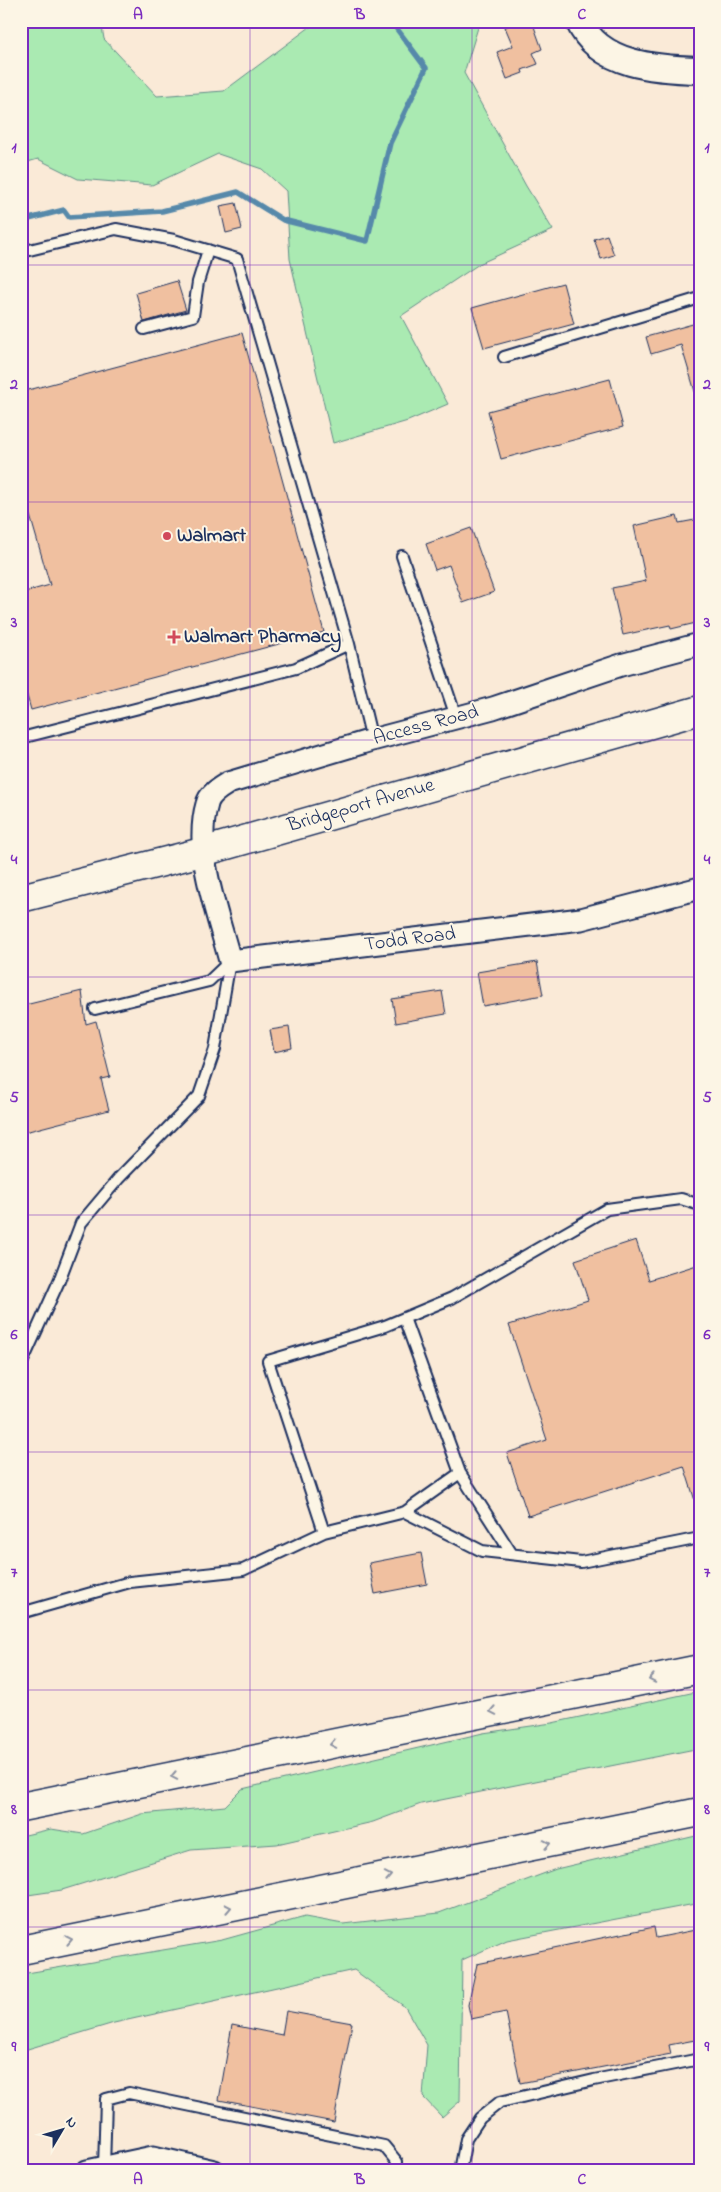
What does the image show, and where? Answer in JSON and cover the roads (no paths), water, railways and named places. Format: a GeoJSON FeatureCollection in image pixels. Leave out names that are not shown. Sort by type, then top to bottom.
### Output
{"type":"FeatureCollection","features":[{"type":"Feature","properties":{"kind":"main road","name":"Bridgeport Avenue"},"geometry":{"type":"LineString","coordinates":[[21,898],[202,852],[700,710]]}},
{"type":"Feature","properties":{"kind":"main road"},"geometry":{"type":"LineString","coordinates":[[21,1807],[700,1670]]}},
{"type":"Feature","properties":{"kind":"main road"},"geometry":{"type":"LineString","coordinates":[[21,1950],[700,1812]]}},
{"type":"Feature","properties":{"kind":"street"},"geometry":{"type":"LineString","coordinates":[[579,21],[582,28],[597,45],[615,58],[644,65],[700,70]]}},
{"type":"Feature","properties":{"kind":"street","name":"Access Road"},"geometry":{"type":"LineString","coordinates":[[202,852],[207,803],[215,792],[228,783],[372,740],[494,708],[621,665],[700,644]]}},
{"type":"Feature","properties":{"kind":"street"},"geometry":{"type":"LineString","coordinates":[[202,852],[230,961]]}},
{"type":"Feature","properties":{"kind":"street","name":"Todd Road"},"geometry":{"type":"LineString","coordinates":[[230,961],[581,919],[700,888]]}},
{"type":"Feature","properties":{"kind":"street"},"geometry":{"type":"LineString","coordinates":[[95,2169],[152,2157],[214,2171]]}},
{"type":"Feature","properties":{"kind":"lane"},"geometry":{"type":"LineString","coordinates":[[21,252],[116,229],[174,240],[237,259],[349,644],[372,740]]}},
{"type":"Feature","properties":{"kind":"lane"},"geometry":{"type":"LineString","coordinates":[[144,329],[193,316],[198,282],[208,250]]}},
{"type":"Feature","properties":{"kind":"lane"},"geometry":{"type":"LineString","coordinates":[[504,357],[700,298]]}},
{"type":"Feature","properties":{"kind":"lane"},"geometry":{"type":"LineString","coordinates":[[402,556],[456,718]]}},
{"type":"Feature","properties":{"kind":"lane"},"geometry":{"type":"LineString","coordinates":[[21,738],[296,668],[349,644]]}},
{"type":"Feature","properties":{"kind":"lane"},"geometry":{"type":"LineString","coordinates":[[95,1009],[209,981],[230,961]]}},
{"type":"Feature","properties":{"kind":"lane"},"geometry":{"type":"LineString","coordinates":[[21,1365],[59,1281],[81,1223],[119,1178],[199,1096],[215,1049],[230,961]]}},
{"type":"Feature","properties":{"kind":"lane"},"geometry":{"type":"LineString","coordinates":[[324,1532],[268,1361],[385,1326],[452,1298],[606,1208],[681,1199],[700,1205]]}},
{"type":"Feature","properties":{"kind":"lane"},"geometry":{"type":"LineString","coordinates":[[404,1318],[460,1473],[512,1554]]}},
{"type":"Feature","properties":{"kind":"lane"},"geometry":{"type":"LineString","coordinates":[[21,1613],[130,1582],[243,1570],[324,1532],[405,1512],[460,1473]]}},
{"type":"Feature","properties":{"kind":"lane"},"geometry":{"type":"LineString","coordinates":[[405,1512],[482,1551],[581,1562],[700,1538]]}},
{"type":"Feature","properties":{"kind":"lane"},"geometry":{"type":"LineString","coordinates":[[460,2171],[466,2139],[480,2118],[500,2102],[594,2080],[700,2059]]}},
{"type":"Feature","properties":{"kind":"lane"},"geometry":{"type":"LineString","coordinates":[[95,2169],[106,2099],[129,2093],[384,2146],[397,2162],[395,2171]]}},
{"type":"Feature","properties":{"kind":"waterway"},"geometry":{"type":"LineString","coordinates":[[21,221],[64,210],[69,217],[162,211],[238,192],[283,220],[367,241],[390,143],[426,68],[391,21]]}},
{"type":"Feature","properties":{"kind":"place","name":"Walmart"},"geometry":{"type":"Point","coordinates":[167,536]}},
{"type":"Feature","properties":{"kind":"place","name":"Walmart Pharmacy"},"geometry":{"type":"Point","coordinates":[174,637]}}]}
